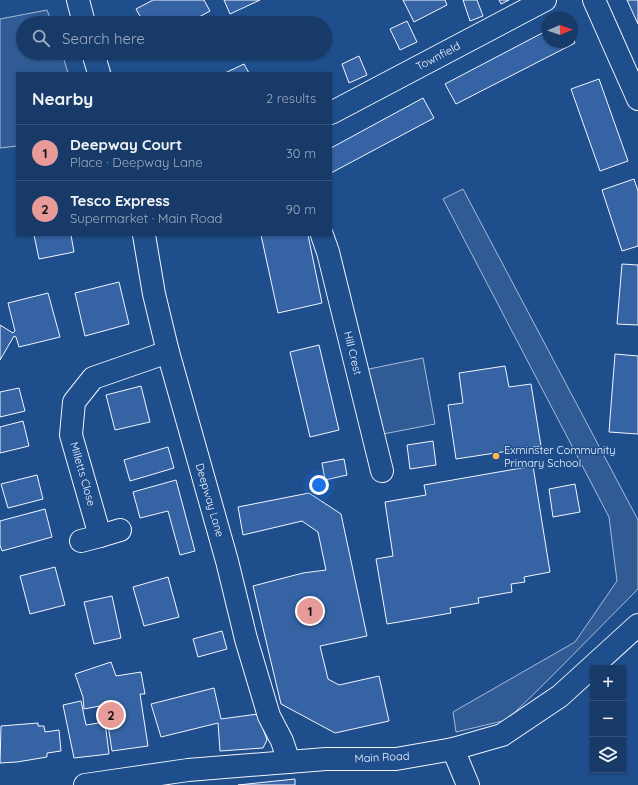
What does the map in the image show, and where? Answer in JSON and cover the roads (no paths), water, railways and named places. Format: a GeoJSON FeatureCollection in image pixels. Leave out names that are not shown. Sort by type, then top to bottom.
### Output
{"type":"FeatureCollection","features":[{"type":"Feature","properties":{"kind":"street"},"geometry":{"type":"LineString","coordinates":[[78,0],[82,16]]}},
{"type":"Feature","properties":{"kind":"street","name":"Townfield"},"geometry":{"type":"LineString","coordinates":[[332,112],[545,0]]}},
{"type":"Feature","properties":{"kind":"street"},"geometry":{"type":"LineString","coordinates":[[594,0],[638,99]]}},
{"type":"Feature","properties":{"kind":"street"},"geometry":{"type":"LineString","coordinates":[[95,60],[99,72]]}},
{"type":"Feature","properties":{"kind":"street","name":"Deepway Lane"},"geometry":{"type":"LineString","coordinates":[[144,236],[154,294],[168,352],[225,554],[250,653],[269,716],[282,741],[288,762]]}},
{"type":"Feature","properties":{"kind":"street","name":"Hill Crest"},"geometry":{"type":"LineString","coordinates":[[322,236],[328,252],[382,471]]}},
{"type":"Feature","properties":{"kind":"street","name":"Milletts Close"},"geometry":{"type":"LineString","coordinates":[[100,536],[71,435],[74,402],[93,378],[168,352]]}},
{"type":"Feature","properties":{"kind":"street","name":"Main Road"},"geometry":{"type":"LineString","coordinates":[[85,785],[188,770],[326,759],[396,759],[453,749],[502,735],[560,696],[638,625]]}},
{"type":"Feature","properties":{"kind":"street"},"geometry":{"type":"LineString","coordinates":[[453,749],[468,785]]}},
{"type":"Feature","properties":{"kind":"place","name":"Exminster Community Primary School"},"geometry":{"type":"Point","coordinates":[496,456]}},
{"type":"Feature","properties":{"kind":"place","name":"Deepway Court"},"geometry":{"type":"Point","coordinates":[310,611]}},
{"type":"Feature","properties":{"kind":"place","name":"Tesco Express"},"geometry":{"type":"Point","coordinates":[111,715]}}]}
